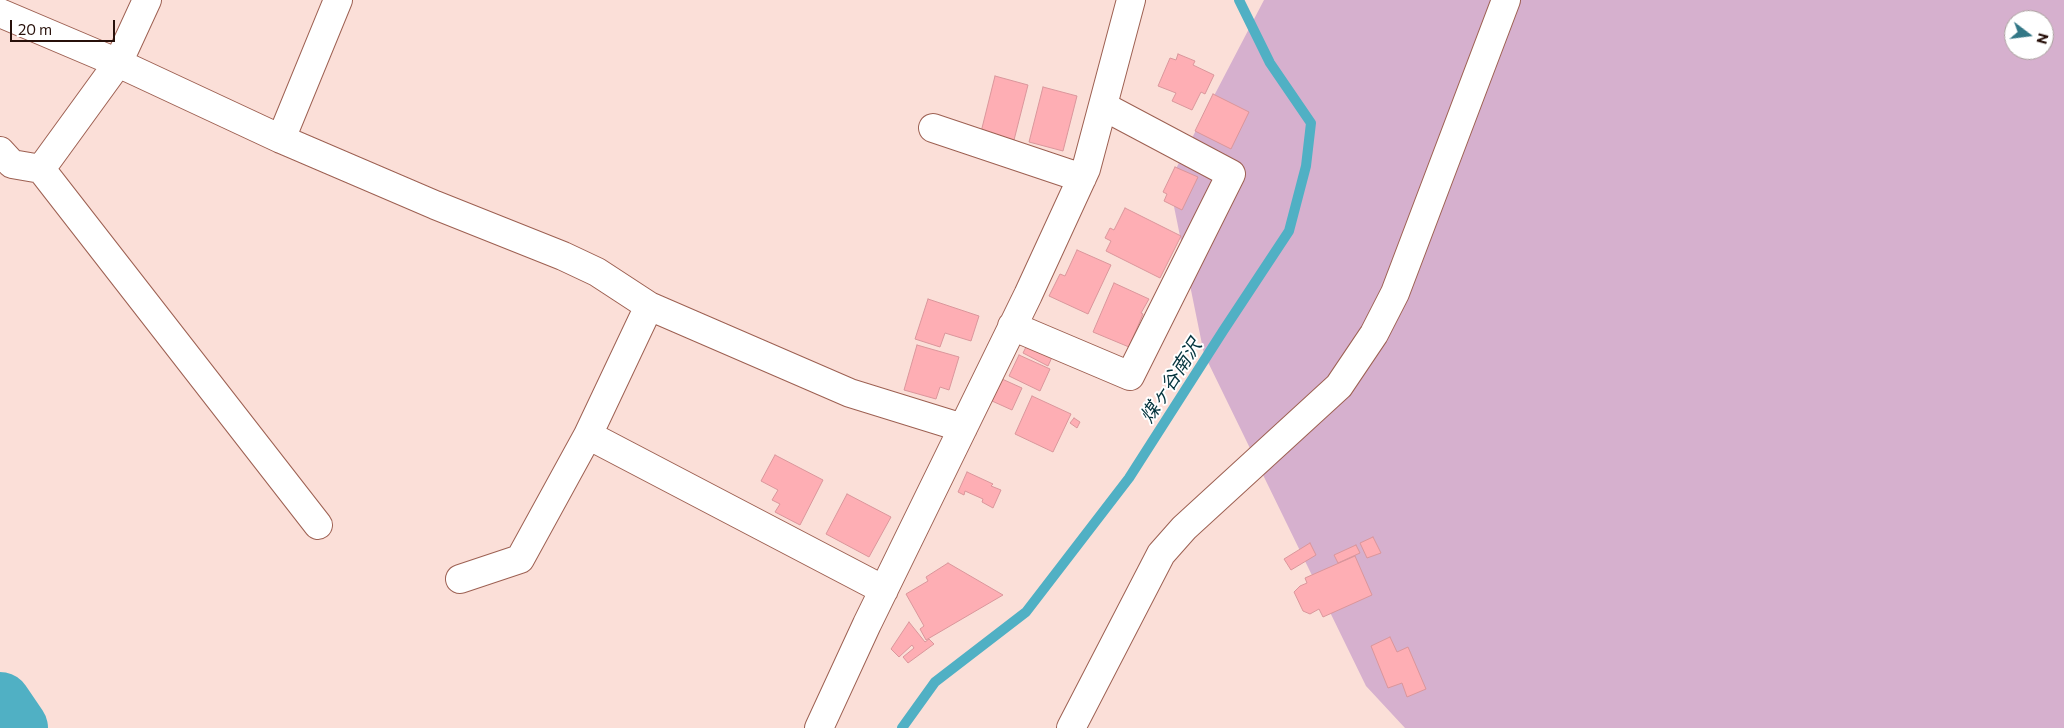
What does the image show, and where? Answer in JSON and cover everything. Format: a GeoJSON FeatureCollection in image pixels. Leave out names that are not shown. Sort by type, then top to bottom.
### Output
{"type":"FeatureCollection","features":[{"type":"Feature","properties":{"kind":"street"},"geometry":{"type":"LineString","coordinates":[[41,169],[118,63],[147,0]]}},
{"type":"Feature","properties":{"kind":"street"},"geometry":{"type":"LineString","coordinates":[[281,139],[338,0]]}},
{"type":"Feature","properties":{"kind":"street"},"geometry":{"type":"LineString","coordinates":[[819,728],[867,624],[1086,169],[1131,0]]}},
{"type":"Feature","properties":{"kind":"street"},"geometry":{"type":"LineString","coordinates":[[1071,728],[1160,554],[1184,528],[1339,386],[1374,334],[1395,293],[1506,0]]}},
{"type":"Feature","properties":{"kind":"street"},"geometry":{"type":"LineString","coordinates":[[0,13],[118,63],[281,139],[435,205],[564,256],[597,272],[649,306],[850,393],[963,428]]}},
{"type":"Feature","properties":{"kind":"street"},"geometry":{"type":"LineString","coordinates":[[1012,326],[1130,376],[1230,174],[1103,106]]}},
{"type":"Feature","properties":{"kind":"street"},"geometry":{"type":"LineString","coordinates":[[933,128],[1082,178]]}},
{"type":"Feature","properties":{"kind":"street"},"geometry":{"type":"LineString","coordinates":[[0,151],[12,164],[41,169],[318,525]]}},
{"type":"Feature","properties":{"kind":"street"},"geometry":{"type":"LineString","coordinates":[[460,579],[520,559],[588,435],[649,306]]}},
{"type":"Feature","properties":{"kind":"street"},"geometry":{"type":"LineString","coordinates":[[588,435],[884,590]]}},
{"type":"Feature","properties":{"kind":"shaded area"},"geometry":{"type":"Polygon","coordinates":[[[1264,0],[2064,0],[2064,728],[1405,728],[1366,686],[1204,354],[1169,182],[1264,0]]]}},
{"type":"Feature","properties":{"kind":"building"},"geometry":{"type":"Polygon","coordinates":[[[1178,54],[1195,61],[1193,65],[1214,75],[1205,94],[1201,92],[1192,110],[1172,101],[1176,93],[1158,86],[1170,58],[1176,60],[1178,54]]]}},
{"type":"Feature","properties":{"kind":"building"},"geometry":{"type":"Polygon","coordinates":[[[995,76],[1028,85],[1014,140],[981,132],[995,76]]]}},
{"type":"Feature","properties":{"kind":"building"},"geometry":{"type":"Polygon","coordinates":[[[1043,87],[1077,96],[1063,151],[1029,142],[1043,87]]]}},
{"type":"Feature","properties":{"kind":"building"},"geometry":{"type":"Polygon","coordinates":[[[1213,94],[1249,112],[1231,149],[1195,131],[1213,94]]]}},
{"type":"Feature","properties":{"kind":"building"},"geometry":{"type":"Polygon","coordinates":[[[1175,167],[1198,177],[1182,210],[1164,201],[1167,194],[1163,192],[1175,167]]]}},
{"type":"Feature","properties":{"kind":"building"},"geometry":{"type":"Polygon","coordinates":[[[1125,208],[1181,236],[1160,278],[1106,251],[1111,241],[1105,238],[1110,228],[1114,230],[1125,208]]]}},
{"type":"Feature","properties":{"kind":"building"},"geometry":{"type":"Polygon","coordinates":[[[1077,250],[1111,265],[1088,314],[1049,296],[1060,274],[1065,276],[1077,250]]]}},
{"type":"Feature","properties":{"kind":"building"},"geometry":{"type":"Polygon","coordinates":[[[1114,283],[1149,299],[1141,313],[1143,314],[1129,347],[1093,332],[1114,283]]]}},
{"type":"Feature","properties":{"kind":"building"},"geometry":{"type":"Polygon","coordinates":[[[928,299],[979,316],[971,341],[945,333],[940,347],[915,339],[928,299]]]}},
{"type":"Feature","properties":{"kind":"building"},"geometry":{"type":"Polygon","coordinates":[[[1028,343],[1053,355],[1048,366],[1023,353],[1028,343]]]}},
{"type":"Feature","properties":{"kind":"building"},"geometry":{"type":"Polygon","coordinates":[[[917,345],[959,357],[949,390],[940,387],[936,399],[904,390],[917,345]]]}},
{"type":"Feature","properties":{"kind":"building"},"geometry":{"type":"Polygon","coordinates":[[[1019,355],[1050,369],[1040,391],[1009,376],[1019,355]]]}},
{"type":"Feature","properties":{"kind":"building"},"geometry":{"type":"Polygon","coordinates":[[[1002,379],[1022,388],[1012,410],[992,401],[1002,379]]]}},
{"type":"Feature","properties":{"kind":"building"},"geometry":{"type":"Polygon","coordinates":[[[1032,396],[1071,414],[1053,452],[1015,434],[1032,396]]]}},
{"type":"Feature","properties":{"kind":"building"},"geometry":{"type":"Polygon","coordinates":[[[1074,418],[1080,422],[1077,428],[1070,423],[1074,418]]]}},
{"type":"Feature","properties":{"kind":"building"},"geometry":{"type":"Polygon","coordinates":[[[775,455],[823,480],[800,525],[775,512],[780,504],[772,500],[778,490],[761,481],[775,455]]]}},
{"type":"Feature","properties":{"kind":"building"},"geometry":{"type":"Polygon","coordinates":[[[967,472],[993,484],[991,486],[1001,490],[993,508],[982,502],[983,499],[965,491],[964,495],[958,492],[967,472]]]}},
{"type":"Feature","properties":{"kind":"building"},"geometry":{"type":"Polygon","coordinates":[[[847,494],[891,517],[869,557],[826,534],[847,494]]]}},
{"type":"Feature","properties":{"kind":"building"},"geometry":{"type":"Polygon","coordinates":[[[1373,537],[1381,553],[1367,558],[1360,543],[1373,537]]]}},
{"type":"Feature","properties":{"kind":"building"},"geometry":{"type":"Polygon","coordinates":[[[1310,543],[1316,555],[1291,570],[1284,559],[1310,543]]]}},
{"type":"Feature","properties":{"kind":"building"},"geometry":{"type":"Polygon","coordinates":[[[1356,545],[1360,553],[1338,563],[1334,555],[1356,545]]]}},
{"type":"Feature","properties":{"kind":"building"},"geometry":{"type":"Polygon","coordinates":[[[1355,556],[1372,595],[1323,617],[1319,609],[1310,614],[1303,611],[1294,592],[1300,586],[1307,583],[1305,578],[1355,556]]]}},
{"type":"Feature","properties":{"kind":"building"},"geometry":{"type":"Polygon","coordinates":[[[948,563],[1003,595],[926,640],[920,629],[924,626],[906,594],[928,581],[926,577],[948,563]]]}},
{"type":"Feature","properties":{"kind":"building"},"geometry":{"type":"Polygon","coordinates":[[[909,622],[925,642],[929,639],[934,644],[908,663],[903,657],[914,648],[912,645],[899,657],[891,649],[909,622]]]}},
{"type":"Feature","properties":{"kind":"building"},"geometry":{"type":"Polygon","coordinates":[[[1390,637],[1397,652],[1408,647],[1426,689],[1407,697],[1402,683],[1388,688],[1371,646],[1390,637]]]}},
{"type":"Feature","properties":{"kind":"waterway","name":"煤ヶ谷南沢"},"geometry":{"type":"LineString","coordinates":[[902,728],[935,682],[1026,612],[1129,478],[1289,231],[1306,166],[1311,123],[1270,63],[1239,0]]}},
{"type":"Feature","properties":{"kind":"waterway"},"geometry":{"type":"LineString","coordinates":[[0,703],[17,728]]}}]}
